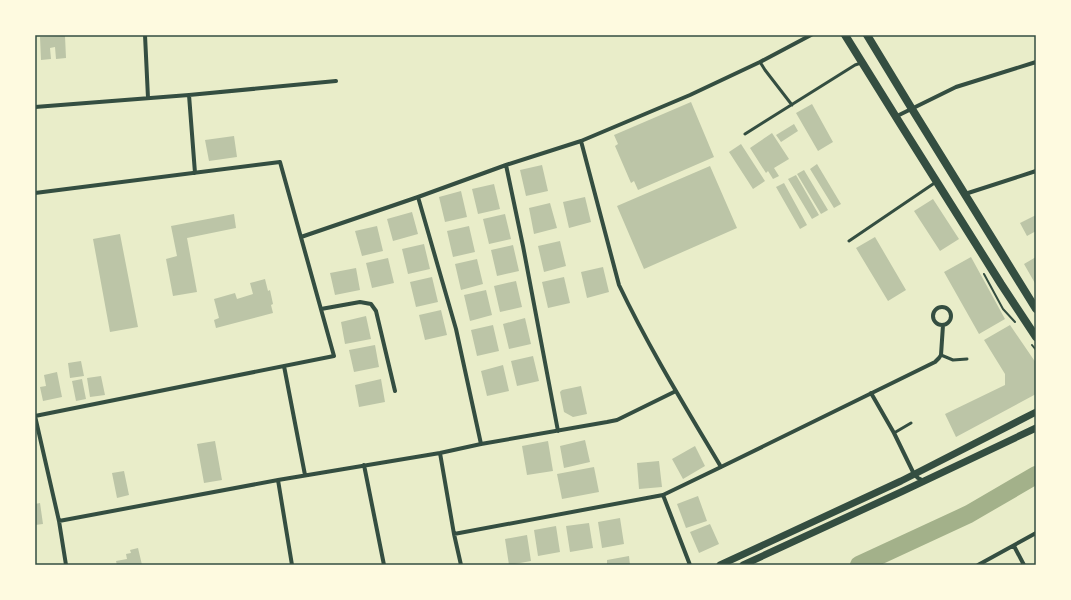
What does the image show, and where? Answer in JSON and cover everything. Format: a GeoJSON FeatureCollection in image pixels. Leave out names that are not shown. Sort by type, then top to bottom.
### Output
{"type":"FeatureCollection","features":[{"type":"Feature","properties":{"kind":"main road"},"geometry":{"type":"LineString","coordinates":[[845,35],[936,182],[1036,337]]}},
{"type":"Feature","properties":{"kind":"main road"},"geometry":{"type":"LineString","coordinates":[[867,35],[1036,309]]}},
{"type":"Feature","properties":{"kind":"street"},"geometry":{"type":"LineString","coordinates":[[145,35],[148,98]]}},
{"type":"Feature","properties":{"kind":"street"},"geometry":{"type":"LineString","coordinates":[[301,237],[506,165],[581,141],[690,95],[760,62],[810,35]]}},
{"type":"Feature","properties":{"kind":"street"},"geometry":{"type":"LineString","coordinates":[[896,117],[956,87],[1036,62]]}},
{"type":"Feature","properties":{"kind":"street"},"geometry":{"type":"LineString","coordinates":[[35,107],[188,95],[336,81]]}},
{"type":"Feature","properties":{"kind":"street"},"geometry":{"type":"LineString","coordinates":[[188,95],[195,173]]}},
{"type":"Feature","properties":{"kind":"street"},"geometry":{"type":"LineString","coordinates":[[581,141],[619,285],[676,391],[721,467]]}},
{"type":"Feature","properties":{"kind":"street"},"geometry":{"type":"LineString","coordinates":[[35,193],[280,162],[334,356],[35,416],[59,521],[66,565]]}},
{"type":"Feature","properties":{"kind":"street"},"geometry":{"type":"LineString","coordinates":[[506,165],[558,430]]}},
{"type":"Feature","properties":{"kind":"street"},"geometry":{"type":"LineString","coordinates":[[965,194],[1036,171]]}},
{"type":"Feature","properties":{"kind":"street"},"geometry":{"type":"LineString","coordinates":[[418,197],[456,329],[480,444]]}},
{"type":"Feature","properties":{"kind":"street"},"geometry":{"type":"LineString","coordinates":[[321,309],[360,302],[371,304],[376,311],[395,391]]}},
{"type":"Feature","properties":{"kind":"street"},"geometry":{"type":"LineString","coordinates":[[942,308],[948,310],[951,316],[949,322],[943,325],[937,323],[934,317],[936,311],[942,308]]}},
{"type":"Feature","properties":{"kind":"street"},"geometry":{"type":"LineString","coordinates":[[454,534],[663,495],[935,362],[941,355],[943,325]]}},
{"type":"Feature","properties":{"kind":"street"},"geometry":{"type":"LineString","coordinates":[[284,366],[305,475]]}},
{"type":"Feature","properties":{"kind":"street"},"geometry":{"type":"LineString","coordinates":[[59,521],[305,475],[440,453],[480,444],[617,420],[676,391]]}},
{"type":"Feature","properties":{"kind":"street"},"geometry":{"type":"LineString","coordinates":[[871,393],[894,433],[914,474],[924,481]]}},
{"type":"Feature","properties":{"kind":"street"},"geometry":{"type":"LineString","coordinates":[[720,565],[914,474],[1036,412]]}},
{"type":"Feature","properties":{"kind":"street"},"geometry":{"type":"LineString","coordinates":[[743,565],[1036,428]]}},
{"type":"Feature","properties":{"kind":"street"},"geometry":{"type":"LineString","coordinates":[[440,453],[461,565]]}},
{"type":"Feature","properties":{"kind":"street"},"geometry":{"type":"LineString","coordinates":[[364,465],[384,565]]}},
{"type":"Feature","properties":{"kind":"street"},"geometry":{"type":"LineString","coordinates":[[278,480],[292,565]]}},
{"type":"Feature","properties":{"kind":"street"},"geometry":{"type":"LineString","coordinates":[[663,495],[690,565]]}},
{"type":"Feature","properties":{"kind":"street"},"geometry":{"type":"LineString","coordinates":[[978,565],[1036,533]]}},
{"type":"Feature","properties":{"kind":"street"},"geometry":{"type":"LineString","coordinates":[[1014,546],[1024,565]]}},
{"type":"Feature","properties":{"kind":"lane"},"geometry":{"type":"LineString","coordinates":[[760,62],[792,105]]}},
{"type":"Feature","properties":{"kind":"lane"},"geometry":{"type":"LineString","coordinates":[[745,134],[856,65],[862,63]]}},
{"type":"Feature","properties":{"kind":"lane"},"geometry":{"type":"LineString","coordinates":[[849,241],[936,182]]}},
{"type":"Feature","properties":{"kind":"lane"},"geometry":{"type":"LineString","coordinates":[[941,355],[954,360],[967,359]]}},
{"type":"Feature","properties":{"kind":"lane"},"geometry":{"type":"LineString","coordinates":[[894,433],[911,423]]}},
{"type":"Feature","properties":{"kind":"building"},"geometry":{"type":"Polygon","coordinates":[[[65,36],[66,58],[56,59],[55,47],[50,48],[51,59],[41,60],[40,37],[65,36]]]}},
{"type":"Feature","properties":{"kind":"building"},"geometry":{"type":"Polygon","coordinates":[[[691,102],[714,157],[638,190],[634,181],[631,183],[615,146],[618,144],[614,135],[691,102]]]}},
{"type":"Feature","properties":{"kind":"building"},"geometry":{"type":"Polygon","coordinates":[[[812,104],[833,142],[818,151],[796,113],[812,104]]]}},
{"type":"Feature","properties":{"kind":"building"},"geometry":{"type":"Polygon","coordinates":[[[794,124],[798,131],[781,142],[776,135],[794,124]]]}},
{"type":"Feature","properties":{"kind":"building"},"geometry":{"type":"Polygon","coordinates":[[[772,133],[789,159],[774,168],[779,176],[773,179],[768,171],[766,173],[750,148],[772,133]]]}},
{"type":"Feature","properties":{"kind":"building"},"geometry":{"type":"Polygon","coordinates":[[[234,136],[237,157],[209,161],[205,140],[234,136]]]}},
{"type":"Feature","properties":{"kind":"building"},"geometry":{"type":"Polygon","coordinates":[[[741,144],[765,181],[753,189],[729,152],[741,144]]]}},
{"type":"Feature","properties":{"kind":"building"},"geometry":{"type":"Polygon","coordinates":[[[817,164],[841,204],[834,208],[810,169],[817,164]]]}},
{"type":"Feature","properties":{"kind":"building"},"geometry":{"type":"Polygon","coordinates":[[[542,165],[548,191],[526,196],[520,170],[542,165]]]}},
{"type":"Feature","properties":{"kind":"building"},"geometry":{"type":"Polygon","coordinates":[[[710,166],[737,228],[644,269],[617,206],[710,166]]]}},
{"type":"Feature","properties":{"kind":"building"},"geometry":{"type":"Polygon","coordinates":[[[804,170],[828,210],[821,214],[797,174],[804,170]]]}},
{"type":"Feature","properties":{"kind":"building"},"geometry":{"type":"Polygon","coordinates":[[[796,175],[819,215],[812,219],[788,179],[796,175]]]}},
{"type":"Feature","properties":{"kind":"building"},"geometry":{"type":"Polygon","coordinates":[[[784,183],[807,225],[800,229],[776,187],[784,183]]]}},
{"type":"Feature","properties":{"kind":"building"},"geometry":{"type":"Polygon","coordinates":[[[494,184],[500,209],[478,214],[472,189],[494,184]]]}},
{"type":"Feature","properties":{"kind":"building"},"geometry":{"type":"Polygon","coordinates":[[[461,191],[467,217],[445,222],[439,197],[461,191]]]}},
{"type":"Feature","properties":{"kind":"building"},"geometry":{"type":"Polygon","coordinates":[[[585,197],[591,222],[569,228],[563,202],[585,197]]]}},
{"type":"Feature","properties":{"kind":"building"},"geometry":{"type":"Polygon","coordinates":[[[933,199],[959,239],[940,251],[914,211],[933,199]]]}},
{"type":"Feature","properties":{"kind":"building"},"geometry":{"type":"Polygon","coordinates":[[[550,203],[557,228],[534,234],[529,208],[550,203]]]}},
{"type":"Feature","properties":{"kind":"building"},"geometry":{"type":"Polygon","coordinates":[[[412,212],[418,234],[393,241],[387,219],[412,212]]]}},
{"type":"Feature","properties":{"kind":"building"},"geometry":{"type":"Polygon","coordinates":[[[234,214],[236,228],[187,238],[197,292],[173,296],[166,259],[177,256],[171,226],[234,214]]]}},
{"type":"Feature","properties":{"kind":"building"},"geometry":{"type":"Polygon","coordinates":[[[505,214],[511,239],[489,244],[483,219],[505,214]]]}},
{"type":"Feature","properties":{"kind":"building"},"geometry":{"type":"Polygon","coordinates":[[[1036,215],[1036,231],[1027,236],[1020,223],[1036,215]]]}},
{"type":"Feature","properties":{"kind":"building"},"geometry":{"type":"Polygon","coordinates":[[[377,226],[383,251],[362,256],[355,231],[377,226]]]}},
{"type":"Feature","properties":{"kind":"building"},"geometry":{"type":"Polygon","coordinates":[[[469,226],[475,252],[453,257],[447,231],[469,226]]]}},
{"type":"Feature","properties":{"kind":"building"},"geometry":{"type":"Polygon","coordinates":[[[120,234],[138,327],[110,332],[93,239],[120,234]]]}},
{"type":"Feature","properties":{"kind":"building"},"geometry":{"type":"Polygon","coordinates":[[[875,237],[906,290],[888,301],[856,248],[875,237]]]}},
{"type":"Feature","properties":{"kind":"building"},"geometry":{"type":"Polygon","coordinates":[[[560,241],[566,266],[544,272],[538,246],[560,241]]]}},
{"type":"Feature","properties":{"kind":"building"},"geometry":{"type":"Polygon","coordinates":[[[424,244],[430,269],[408,274],[402,249],[424,244]]]}},
{"type":"Feature","properties":{"kind":"building"},"geometry":{"type":"Polygon","coordinates":[[[513,245],[519,271],[497,276],[491,250],[513,245]]]}},
{"type":"Feature","properties":{"kind":"building"},"geometry":{"type":"Polygon","coordinates":[[[971,257],[1005,319],[979,334],[944,272],[971,257]]]}},
{"type":"Feature","properties":{"kind":"building"},"geometry":{"type":"Polygon","coordinates":[[[1036,257],[1036,285],[1024,264],[1036,257]]]}},
{"type":"Feature","properties":{"kind":"building"},"geometry":{"type":"Polygon","coordinates":[[[388,258],[394,283],[372,288],[366,263],[388,258]]]}},
{"type":"Feature","properties":{"kind":"building"},"geometry":{"type":"Polygon","coordinates":[[[477,259],[483,284],[461,290],[455,264],[477,259]]]}},
{"type":"Feature","properties":{"kind":"building"},"geometry":{"type":"Polygon","coordinates":[[[603,267],[609,292],[587,298],[581,272],[603,267]]]}},
{"type":"Feature","properties":{"kind":"building"},"geometry":{"type":"Polygon","coordinates":[[[356,268],[360,290],[335,295],[330,273],[356,268]]]}},
{"type":"Feature","properties":{"kind":"building"},"geometry":{"type":"Polygon","coordinates":[[[432,277],[438,302],[416,307],[410,282],[432,277]]]}},
{"type":"Feature","properties":{"kind":"building"},"geometry":{"type":"Polygon","coordinates":[[[564,277],[570,303],[548,308],[542,282],[564,277]]]}},
{"type":"Feature","properties":{"kind":"building"},"geometry":{"type":"Polygon","coordinates":[[[265,279],[268,291],[270,290],[273,313],[216,328],[214,320],[219,318],[214,299],[235,293],[237,299],[253,294],[250,283],[265,279]]]}},
{"type":"Feature","properties":{"kind":"building"},"geometry":{"type":"Polygon","coordinates":[[[516,281],[522,307],[500,312],[494,286],[516,281]]]}},
{"type":"Feature","properties":{"kind":"building"},"geometry":{"type":"Polygon","coordinates":[[[486,290],[492,315],[470,321],[464,295],[486,290]]]}},
{"type":"Feature","properties":{"kind":"building"},"geometry":{"type":"Polygon","coordinates":[[[441,310],[447,335],[425,340],[419,315],[441,310]]]}},
{"type":"Feature","properties":{"kind":"building"},"geometry":{"type":"Polygon","coordinates":[[[366,316],[371,339],[345,344],[341,322],[366,316]]]}},
{"type":"Feature","properties":{"kind":"building"},"geometry":{"type":"Polygon","coordinates":[[[525,318],[531,344],[509,349],[503,324],[525,318]]]}},
{"type":"Feature","properties":{"kind":"building"},"geometry":{"type":"Polygon","coordinates":[[[493,325],[499,351],[477,356],[471,330],[493,325]]]}},
{"type":"Feature","properties":{"kind":"building"},"geometry":{"type":"Polygon","coordinates":[[[1010,325],[1036,363],[1036,394],[956,437],[945,414],[1005,385],[1005,374],[984,340],[1010,325]]]}},
{"type":"Feature","properties":{"kind":"building"},"geometry":{"type":"Polygon","coordinates":[[[375,345],[379,367],[354,372],[349,350],[375,345]]]}},
{"type":"Feature","properties":{"kind":"building"},"geometry":{"type":"Polygon","coordinates":[[[533,356],[539,381],[517,386],[511,361],[533,356]]]}},
{"type":"Feature","properties":{"kind":"building"},"geometry":{"type":"Polygon","coordinates":[[[81,361],[84,376],[70,378],[68,363],[81,361]]]}},
{"type":"Feature","properties":{"kind":"building"},"geometry":{"type":"Polygon","coordinates":[[[503,365],[509,391],[487,396],[481,371],[503,365]]]}},
{"type":"Feature","properties":{"kind":"building"},"geometry":{"type":"Polygon","coordinates":[[[57,372],[62,397],[43,401],[40,387],[46,386],[44,375],[57,372]]]}},
{"type":"Feature","properties":{"kind":"building"},"geometry":{"type":"Polygon","coordinates":[[[101,376],[105,395],[90,397],[87,378],[101,376]]]}},
{"type":"Feature","properties":{"kind":"building"},"geometry":{"type":"Polygon","coordinates":[[[82,379],[86,399],[76,401],[72,381],[82,379]]]}},
{"type":"Feature","properties":{"kind":"building"},"geometry":{"type":"Polygon","coordinates":[[[381,379],[385,402],[359,407],[355,385],[381,379]]]}},
{"type":"Feature","properties":{"kind":"building"},"geometry":{"type":"Polygon","coordinates":[[[581,386],[587,414],[573,417],[564,412],[560,392],[562,390],[581,386]]]}},
{"type":"Feature","properties":{"kind":"building"},"geometry":{"type":"Polygon","coordinates":[[[585,440],[590,462],[564,468],[560,446],[585,440]]]}},
{"type":"Feature","properties":{"kind":"building"},"geometry":{"type":"Polygon","coordinates":[[[215,441],[222,480],[204,483],[197,444],[215,441]]]}},
{"type":"Feature","properties":{"kind":"building"},"geometry":{"type":"Polygon","coordinates":[[[548,441],[553,471],[527,475],[522,446],[548,441]]]}},
{"type":"Feature","properties":{"kind":"building"},"geometry":{"type":"Polygon","coordinates":[[[695,446],[705,466],[683,479],[672,459],[695,446]]]}},
{"type":"Feature","properties":{"kind":"building"},"geometry":{"type":"Polygon","coordinates":[[[659,461],[662,487],[639,489],[637,463],[659,461]]]}},
{"type":"Feature","properties":{"kind":"building"},"geometry":{"type":"Polygon","coordinates":[[[594,467],[599,492],[562,499],[557,474],[594,467]]]}},
{"type":"Feature","properties":{"kind":"building"},"geometry":{"type":"Polygon","coordinates":[[[124,471],[129,495],[117,498],[112,473],[124,471]]]}},
{"type":"Feature","properties":{"kind":"building"},"geometry":{"type":"Polygon","coordinates":[[[698,496],[707,521],[686,528],[677,504],[698,496]]]}},
{"type":"Feature","properties":{"kind":"building"},"geometry":{"type":"Polygon","coordinates":[[[40,503],[43,524],[35,525],[35,504],[40,503]]]}},
{"type":"Feature","properties":{"kind":"building"},"geometry":{"type":"Polygon","coordinates":[[[620,518],[624,544],[602,548],[598,522],[620,518]]]}},
{"type":"Feature","properties":{"kind":"building"},"geometry":{"type":"Polygon","coordinates":[[[589,523],[593,548],[570,552],[566,526],[589,523]]]}},
{"type":"Feature","properties":{"kind":"building"},"geometry":{"type":"Polygon","coordinates":[[[710,524],[719,544],[699,553],[690,532],[710,524]]]}},
{"type":"Feature","properties":{"kind":"building"},"geometry":{"type":"Polygon","coordinates":[[[556,526],[560,552],[538,556],[534,530],[556,526]]]}},
{"type":"Feature","properties":{"kind":"building"},"geometry":{"type":"Polygon","coordinates":[[[527,535],[531,561],[509,565],[505,539],[527,535]]]}},
{"type":"Feature","properties":{"kind":"building"},"geometry":{"type":"Polygon","coordinates":[[[138,548],[142,565],[117,565],[116,561],[127,559],[126,554],[131,553],[130,550],[138,548]]]}},
{"type":"Feature","properties":{"kind":"building"},"geometry":{"type":"Polygon","coordinates":[[[629,556],[630,565],[607,565],[607,560],[629,556]]]}},
{"type":"Feature","properties":{"kind":"waterway"},"geometry":{"type":"LineString","coordinates":[[859,565],[969,514],[1036,475]]}}]}
